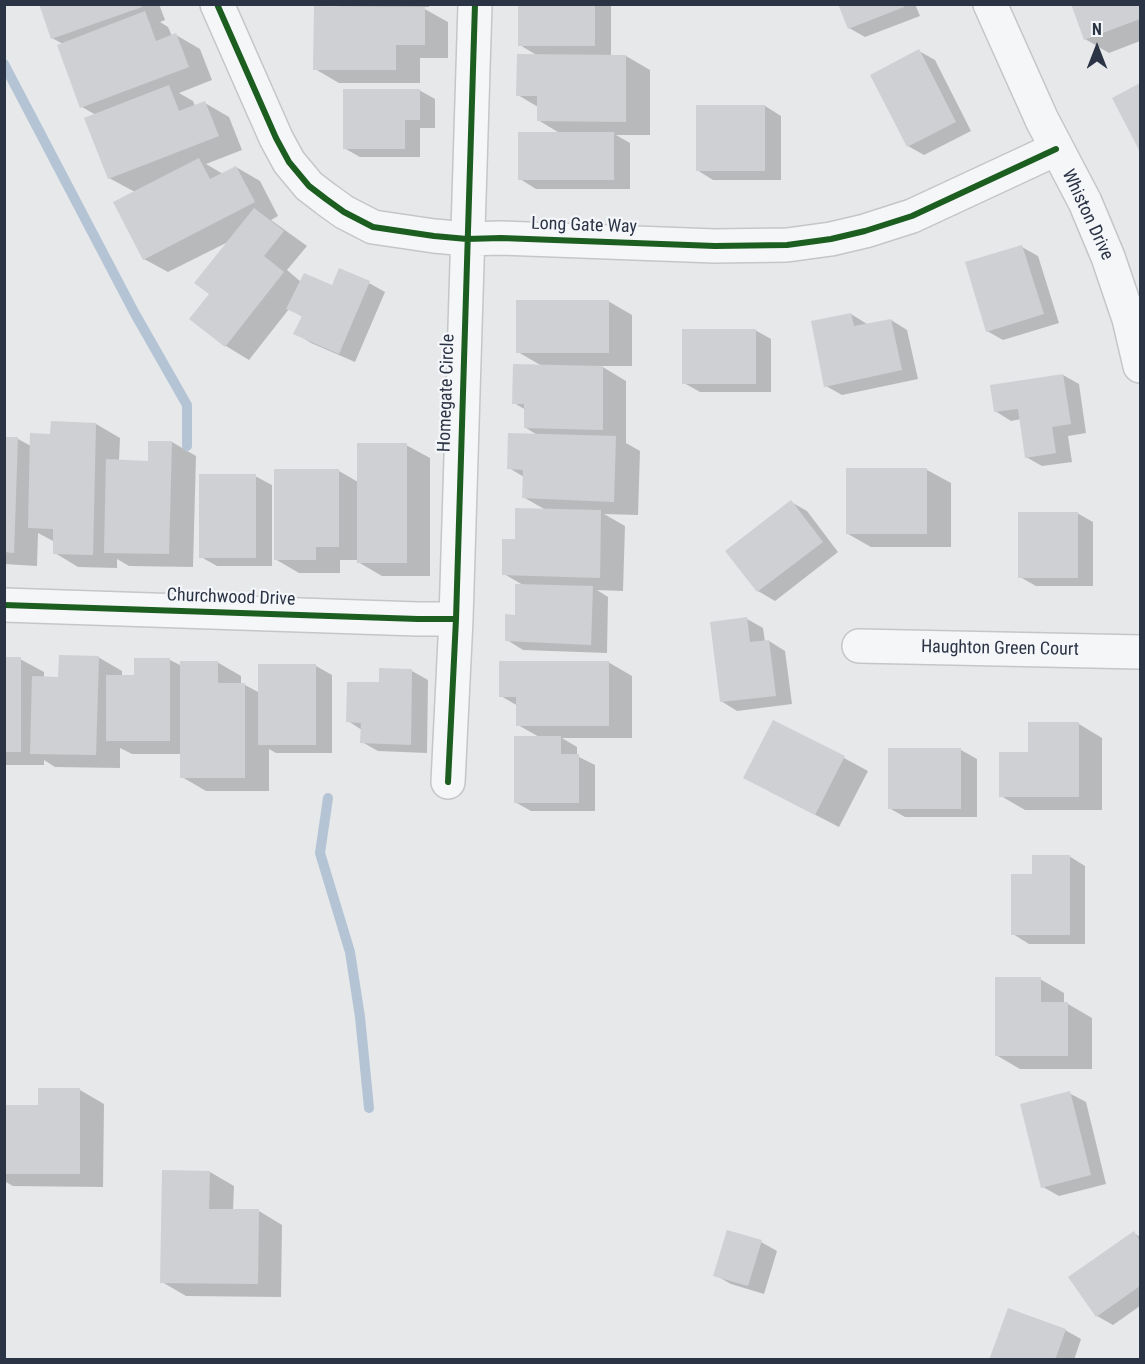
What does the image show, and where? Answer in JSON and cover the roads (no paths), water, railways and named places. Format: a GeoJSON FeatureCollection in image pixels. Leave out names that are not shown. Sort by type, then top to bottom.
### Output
{"type":"FeatureCollection","features":[{"type":"Feature","properties":{"kind":"street","name":"Long Gate Way"},"geometry":{"type":"LineString","coordinates":[[217,4],[276,138],[290,162],[309,186],[344,212],[373,226],[467,239],[715,246],[787,245],[831,239],[912,216],[1056,149]]}},
{"type":"Feature","properties":{"kind":"street","name":"Homegate Circle"},"geometry":{"type":"LineString","coordinates":[[448,782],[456,619],[475,4]]}},
{"type":"Feature","properties":{"kind":"street","name":"Whiston Drive"},"geometry":{"type":"LineString","coordinates":[[990,4],[1056,149],[1085,202],[1108,257],[1129,319],[1140,366]]}},
{"type":"Feature","properties":{"kind":"street","name":"Churchwood Drive"},"geometry":{"type":"LineString","coordinates":[[4,605],[456,619]]}},
{"type":"Feature","properties":{"kind":"street","name":"Haughton Green Court"},"geometry":{"type":"LineString","coordinates":[[859,646],[1140,652]]}},
{"type":"Feature","properties":{"kind":"waterway"},"geometry":{"type":"LineString","coordinates":[[4,64],[134,312],[187,405],[187,446]]}},
{"type":"Feature","properties":{"kind":"waterway"},"geometry":{"type":"LineString","coordinates":[[328,798],[320,853],[350,952],[360,1017],[369,1108]]}}]}
